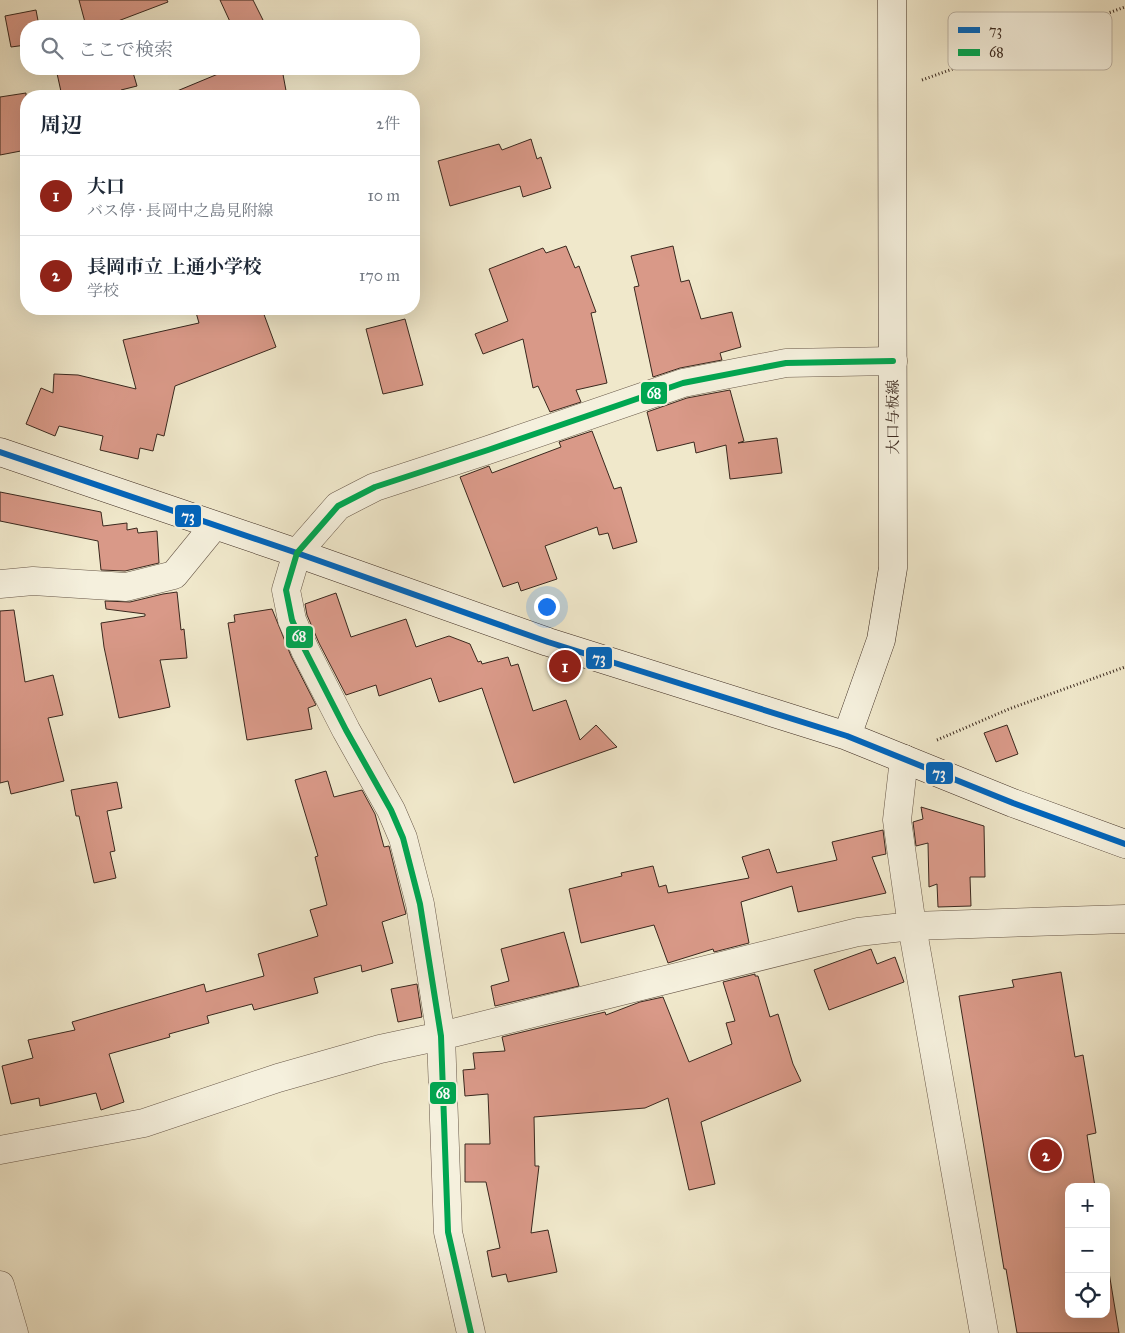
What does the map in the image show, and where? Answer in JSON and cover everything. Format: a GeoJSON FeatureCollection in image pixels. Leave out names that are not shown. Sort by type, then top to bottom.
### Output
{"type":"FeatureCollection","features":[{"type":"Feature","properties":{"kind":"street","name":"大口与板線"},"geometry":{"type":"LineString","coordinates":[[847,736],[881,640],[892,568],[892,0]]}},
{"type":"Feature","properties":{"kind":"street"},"geometry":{"type":"LineString","coordinates":[[471,1333],[448,1232],[441,1036],[420,904],[404,838],[391,810],[346,730],[305,650],[292,620],[286,590],[297,553],[338,506],[375,486],[488,450],[683,383],[786,363],[893,361]]}},
{"type":"Feature","properties":{"kind":"street"},"geometry":{"type":"LineString","coordinates":[[0,452],[297,553],[548,642],[847,736],[1013,804],[1125,844]]}},
{"type":"Feature","properties":{"kind":"street"},"geometry":{"type":"LineString","coordinates":[[0,584],[33,581],[126,587],[174,575],[214,526]]}},
{"type":"Feature","properties":{"kind":"street"},"geometry":{"type":"LineString","coordinates":[[904,759],[897,820],[912,926],[984,1333]]}},
{"type":"Feature","properties":{"kind":"street"},"geometry":{"type":"LineString","coordinates":[[0,1150],[144,1123],[278,1078],[380,1049],[441,1036],[858,932],[912,926],[1125,919]]}},
{"type":"Feature","properties":{"kind":"street"},"geometry":{"type":"LineString","coordinates":[[0,1285],[14,1333]]}},
{"type":"Feature","properties":{"kind":"path"},"geometry":{"type":"LineString","coordinates":[[1112,13],[1125,8]]}},
{"type":"Feature","properties":{"kind":"path"},"geometry":{"type":"LineString","coordinates":[[893,90],[950,70]]}},
{"type":"Feature","properties":{"kind":"path"},"geometry":{"type":"LineString","coordinates":[[904,759],[933,742],[1009,709],[1125,667]]}},
{"type":"Feature","properties":{"kind":"building"},"geometry":{"type":"Polygon","coordinates":[[[79,0],[167,0],[168,2],[121,20],[84,20],[79,0]]]}},
{"type":"Feature","properties":{"kind":"building"},"geometry":{"type":"Polygon","coordinates":[[[220,0],[253,0],[263,20],[229,20],[220,0]]]}},
{"type":"Feature","properties":{"kind":"building"},"geometry":{"type":"Polygon","coordinates":[[[36,10],[38,20],[20,20],[20,46],[11,47],[5,16],[36,10]]]}},
{"type":"Feature","properties":{"kind":"building"},"geometry":{"type":"Polygon","coordinates":[[[57,75],[134,75],[137,86],[121,90],[61,90],[57,75]]]}},
{"type":"Feature","properties":{"kind":"building"},"geometry":{"type":"Polygon","coordinates":[[[216,75],[283,75],[286,90],[179,90],[216,75]]]}},
{"type":"Feature","properties":{"kind":"building"},"geometry":{"type":"Polygon","coordinates":[[[20,94],[20,151],[0,155],[0,97],[20,94]]]}},
{"type":"Feature","properties":{"kind":"building"},"geometry":{"type":"Polygon","coordinates":[[[531,139],[537,159],[541,157],[551,188],[523,197],[520,186],[450,206],[438,161],[499,144],[502,150],[531,139]]]}},
{"type":"Feature","properties":{"kind":"building"},"geometry":{"type":"Polygon","coordinates":[[[566,246],[575,268],[579,266],[596,312],[591,313],[607,383],[576,390],[581,402],[550,412],[538,386],[533,388],[523,339],[483,354],[475,334],[508,321],[489,269],[543,248],[546,253],[566,246]]]}},
{"type":"Feature","properties":{"kind":"building"},"geometry":{"type":"Polygon","coordinates":[[[673,246],[681,282],[689,280],[701,319],[732,312],[741,347],[720,353],[722,360],[680,368],[653,377],[634,287],[639,286],[631,256],[673,246]]]}},
{"type":"Feature","properties":{"kind":"building"},"geometry":{"type":"Polygon","coordinates":[[[197,315],[264,315],[276,347],[175,386],[164,436],[157,434],[153,451],[140,448],[138,459],[100,450],[103,436],[59,426],[55,436],[26,424],[41,388],[53,393],[54,374],[78,375],[136,389],[123,340],[199,323],[197,315]]]}},
{"type":"Feature","properties":{"kind":"building"},"geometry":{"type":"Polygon","coordinates":[[[405,319],[423,385],[383,394],[366,329],[405,319]]]}},
{"type":"Feature","properties":{"kind":"building"},"geometry":{"type":"Polygon","coordinates":[[[730,390],[744,441],[738,443],[777,438],[782,473],[730,479],[726,445],[696,453],[694,442],[657,451],[647,412],[687,398],[730,390]]]}},
{"type":"Feature","properties":{"kind":"building"},"geometry":{"type":"Polygon","coordinates":[[[592,431],[614,489],[621,487],[637,542],[613,549],[608,533],[599,535],[597,527],[545,546],[557,579],[521,591],[518,582],[503,587],[460,477],[489,466],[492,473],[561,447],[559,442],[592,431]]]}},
{"type":"Feature","properties":{"kind":"building"},"geometry":{"type":"Polygon","coordinates":[[[0,492],[101,512],[103,526],[127,523],[127,530],[137,528],[138,533],[157,531],[159,563],[125,571],[101,570],[98,541],[0,521],[0,492]]]}},
{"type":"Feature","properties":{"kind":"building"},"geometry":{"type":"Polygon","coordinates":[[[177,592],[181,630],[184,629],[187,658],[160,660],[170,707],[119,718],[104,647],[101,623],[145,616],[145,614],[106,609],[105,601],[130,602],[177,592]]]}},
{"type":"Feature","properties":{"kind":"building"},"geometry":{"type":"Polygon","coordinates":[[[336,593],[351,637],[406,619],[416,647],[449,636],[470,644],[478,662],[481,661],[482,664],[508,657],[511,666],[518,664],[533,711],[566,700],[580,740],[596,725],[617,747],[514,783],[482,688],[439,702],[431,678],[379,696],[376,685],[346,695],[319,643],[307,615],[305,604],[336,593]]]}},
{"type":"Feature","properties":{"kind":"building"},"geometry":{"type":"Polygon","coordinates":[[[272,609],[291,656],[316,705],[308,708],[312,729],[247,740],[228,623],[235,622],[234,615],[272,609]]]}},
{"type":"Feature","properties":{"kind":"building"},"geometry":{"type":"Polygon","coordinates":[[[14,610],[25,682],[53,675],[63,715],[48,718],[64,781],[11,794],[8,781],[0,783],[0,611],[14,610]]]}},
{"type":"Feature","properties":{"kind":"building"},"geometry":{"type":"Polygon","coordinates":[[[1007,725],[1018,754],[996,762],[984,733],[1007,725]]]}},
{"type":"Feature","properties":{"kind":"building"},"geometry":{"type":"Polygon","coordinates":[[[326,771],[334,797],[362,790],[375,814],[384,847],[389,846],[406,914],[382,922],[393,963],[362,972],[361,965],[314,978],[318,993],[254,1010],[252,1004],[207,1016],[209,1023],[169,1034],[170,1037],[109,1054],[124,1102],[101,1110],[96,1093],[40,1106],[39,1098],[11,1104],[2,1066],[33,1058],[28,1040],[75,1030],[72,1022],[204,984],[206,992],[264,976],[258,954],[318,936],[310,910],[327,905],[315,857],[318,856],[295,780],[326,771]]]}},
{"type":"Feature","properties":{"kind":"building"},"geometry":{"type":"Polygon","coordinates":[[[117,782],[122,808],[107,811],[115,851],[110,852],[116,878],[94,883],[79,816],[76,816],[71,790],[117,782]]]}},
{"type":"Feature","properties":{"kind":"building"},"geometry":{"type":"Polygon","coordinates":[[[921,807],[984,826],[985,877],[970,877],[971,906],[938,907],[937,884],[929,887],[928,843],[916,846],[913,822],[923,819],[921,807]]]}},
{"type":"Feature","properties":{"kind":"building"},"geometry":{"type":"Polygon","coordinates":[[[883,830],[886,854],[872,857],[886,893],[798,912],[792,886],[741,902],[749,943],[714,952],[713,949],[668,963],[654,925],[581,943],[569,889],[622,876],[621,873],[653,866],[659,887],[666,885],[668,893],[749,878],[742,857],[769,849],[777,873],[837,860],[832,842],[883,830]]]}},
{"type":"Feature","properties":{"kind":"building"},"geometry":{"type":"Polygon","coordinates":[[[564,932],[579,986],[495,1006],[491,986],[509,981],[501,949],[564,932]]]}},
{"type":"Feature","properties":{"kind":"building"},"geometry":{"type":"Polygon","coordinates":[[[871,949],[877,964],[895,957],[904,982],[829,1010],[814,970],[871,949]]]}},
{"type":"Feature","properties":{"kind":"building"},"geometry":{"type":"Polygon","coordinates":[[[1061,972],[1075,1057],[1083,1055],[1096,1133],[1087,1135],[1094,1183],[1065,1183],[1065,1318],[1110,1318],[1110,1278],[1119,1333],[1017,1333],[1006,1269],[1004,1269],[959,996],[1014,987],[1012,980],[1061,972]]]}},
{"type":"Feature","properties":{"kind":"building"},"geometry":{"type":"Polygon","coordinates":[[[755,974],[755,976],[758,976],[770,1017],[778,1014],[793,1064],[801,1081],[701,1122],[715,1184],[689,1190],[668,1098],[645,1108],[534,1117],[535,1166],[539,1166],[531,1233],[548,1230],[557,1272],[508,1282],[506,1274],[492,1277],[487,1251],[500,1248],[486,1182],[465,1182],[465,1144],[490,1144],[488,1094],[465,1096],[463,1070],[475,1069],[473,1053],[505,1051],[502,1037],[605,1012],[606,1015],[640,1002],[663,997],[689,1062],[732,1044],[726,1023],[735,1021],[723,982],[755,974]]]}},
{"type":"Feature","properties":{"kind":"building"},"geometry":{"type":"Polygon","coordinates":[[[417,984],[422,1017],[398,1022],[391,989],[417,984]]]}},
{"type":"Feature","properties":{"kind":"transit line","name":"68"},"geometry":{"type":"LineString","coordinates":[[471,1333],[448,1232],[441,1036],[420,904],[403,838],[391,810],[346,730],[305,650],[292,620],[286,590],[297,553],[338,506],[375,487],[683,383],[786,363],[893,361]]}},
{"type":"Feature","properties":{"kind":"transit line","name":"73"},"geometry":{"type":"LineString","coordinates":[[0,452],[297,553],[548,642],[847,736],[1013,803],[1125,844]]}},
{"type":"Feature","properties":{"kind":"place","name":"大口"},"geometry":{"type":"Point","coordinates":[565,666]}},
{"type":"Feature","properties":{"kind":"place","name":"長岡市立 上通小学校"},"geometry":{"type":"Point","coordinates":[1046,1155]}}]}
